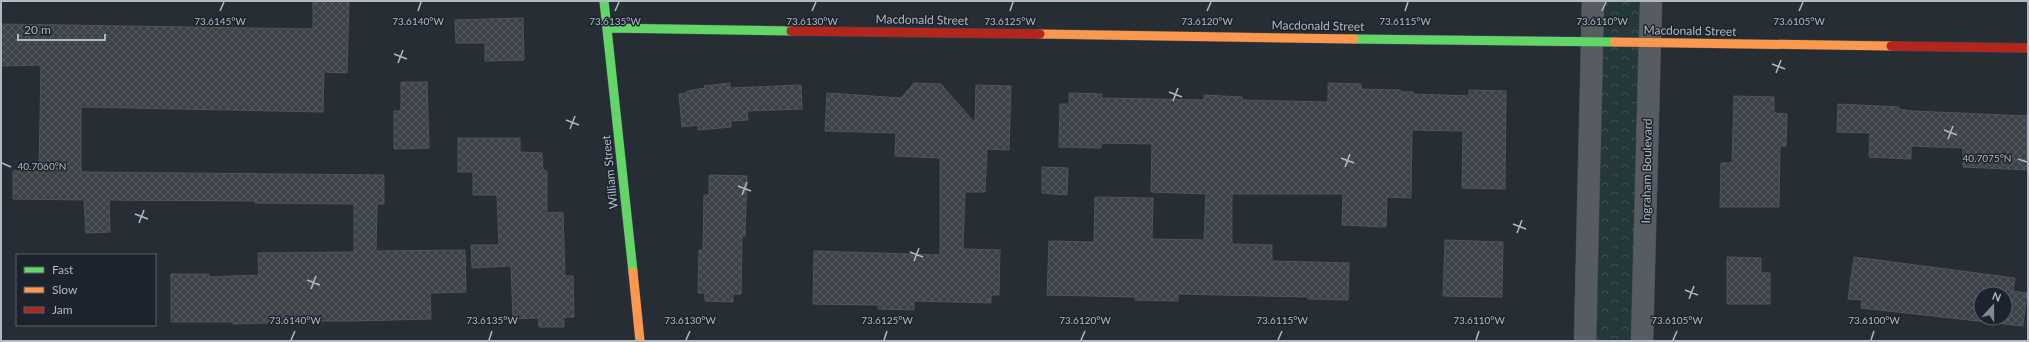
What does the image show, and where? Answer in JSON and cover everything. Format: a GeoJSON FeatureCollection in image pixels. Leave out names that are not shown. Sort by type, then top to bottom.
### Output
{"type":"FeatureCollection","features":[{"type":"Feature","properties":{"kind":"street","name":"William Street"},"geometry":{"type":"LineString","coordinates":[[604,1],[640,341]]}},
{"type":"Feature","properties":{"kind":"street"},"geometry":{"type":"LineString","coordinates":[[1586,341],[1593,1]]}},
{"type":"Feature","properties":{"kind":"street","name":"Ingraham Boulevard"},"geometry":{"type":"LineString","coordinates":[[1642,341],[1651,1]]}},
{"type":"Feature","properties":{"kind":"street","name":"Macdonald Street"},"geometry":{"type":"LineString","coordinates":[[607,28],[2028,48]]}},
{"type":"Feature","properties":{"kind":"green space"},"geometry":{"type":"Polygon","coordinates":[[[1593,1],[1651,1],[1642,341],[1585,341],[1593,1]]]}},
{"type":"Feature","properties":{"kind":"building"},"geometry":{"type":"Polygon","coordinates":[[[313,1],[349,1],[347,73],[324,72],[323,112],[81,107],[81,172],[384,175],[384,204],[377,204],[376,251],[465,250],[466,292],[430,293],[431,319],[268,321],[268,323],[233,324],[233,322],[171,322],[171,274],[209,274],[209,277],[259,275],[258,253],[354,252],[354,204],[255,203],[255,201],[109,200],[110,232],[86,233],[84,200],[13,199],[13,171],[39,171],[41,65],[1,66],[1,24],[313,29],[313,1]]]}},
{"type":"Feature","properties":{"kind":"building"},"geometry":{"type":"Polygon","coordinates":[[[523,18],[524,60],[485,61],[485,43],[456,43],[455,20],[523,18]]]}},
{"type":"Feature","properties":{"kind":"building"},"geometry":{"type":"Polygon","coordinates":[[[401,82],[427,82],[429,148],[394,149],[394,111],[401,111],[401,82]]]}},
{"type":"Feature","properties":{"kind":"building"},"geometry":{"type":"Polygon","coordinates":[[[730,83],[730,88],[801,85],[802,109],[747,111],[748,120],[731,121],[731,127],[698,130],[698,125],[682,127],[679,94],[705,88],[704,86],[730,83]]]}},
{"type":"Feature","properties":{"kind":"building"},"geometry":{"type":"Polygon","coordinates":[[[914,83],[941,84],[975,123],[976,85],[1011,86],[1009,150],[987,149],[985,192],[965,192],[963,249],[1000,250],[999,295],[991,295],[991,303],[914,301],[914,310],[878,309],[878,305],[813,304],[814,251],[940,255],[940,158],[895,156],[896,133],[825,131],[827,93],[901,98],[914,83]]]}},
{"type":"Feature","properties":{"kind":"building"},"geometry":{"type":"Polygon","coordinates":[[[1328,83],[1361,84],[1361,89],[1400,90],[1401,92],[1413,92],[1413,94],[1469,96],[1469,90],[1506,91],[1505,189],[1462,188],[1463,131],[1412,130],[1411,198],[1387,197],[1386,227],[1342,225],[1343,194],[1232,194],[1232,244],[1272,245],[1272,261],[1349,263],[1348,300],[1308,299],[1308,297],[1178,294],[1178,301],[1135,300],[1135,297],[1047,295],[1049,241],[1094,242],[1095,197],[1153,198],[1152,239],[1204,240],[1206,194],[1151,192],[1152,144],[1101,143],[1101,148],[1059,147],[1060,104],[1069,104],[1069,93],[1102,94],[1102,98],[1204,100],[1204,95],[1242,97],[1242,100],[1328,102],[1328,83]]]}},
{"type":"Feature","properties":{"kind":"building"},"geometry":{"type":"Polygon","coordinates":[[[1734,96],[1774,97],[1774,113],[1787,114],[1786,146],[1780,146],[1779,207],[1720,207],[1721,163],[1732,163],[1734,96]]]}},
{"type":"Feature","properties":{"kind":"building"},"geometry":{"type":"Polygon","coordinates":[[[1838,104],[1899,107],[1898,109],[1912,111],[2028,116],[2028,170],[1963,167],[1963,148],[1911,146],[1911,159],[1869,157],[1870,133],[1837,132],[1838,104]]]}},
{"type":"Feature","properties":{"kind":"building"},"geometry":{"type":"Polygon","coordinates":[[[458,138],[520,138],[520,152],[542,153],[543,171],[547,171],[547,213],[563,212],[565,276],[573,276],[574,317],[564,317],[564,327],[539,327],[538,318],[513,319],[511,266],[472,268],[471,245],[499,245],[497,195],[473,195],[473,172],[458,172],[458,138]]]}},
{"type":"Feature","properties":{"kind":"building"},"geometry":{"type":"Polygon","coordinates":[[[1042,167],[1068,168],[1067,195],[1042,193],[1042,167]]]}},
{"type":"Feature","properties":{"kind":"building"},"geometry":{"type":"Polygon","coordinates":[[[709,175],[747,176],[745,236],[742,236],[741,294],[733,294],[733,302],[705,301],[705,293],[698,293],[699,250],[703,250],[704,195],[709,195],[709,175]]]}},
{"type":"Feature","properties":{"kind":"building"},"geometry":{"type":"Polygon","coordinates":[[[1445,240],[1503,242],[1502,297],[1443,296],[1445,240]]]}},
{"type":"Feature","properties":{"kind":"building"},"geometry":{"type":"Polygon","coordinates":[[[1727,257],[1761,258],[1761,273],[1770,273],[1770,304],[1727,304],[1727,257]]]}},
{"type":"Feature","properties":{"kind":"building"},"geometry":{"type":"Polygon","coordinates":[[[1854,257],[2015,278],[2013,291],[2013,286],[1973,286],[1973,320],[1861,308],[1862,300],[1848,299],[1854,257]]]}},
{"type":"Feature","properties":{"kind":"building"},"geometry":{"type":"Polygon","coordinates":[[[2013,291],[2027,293],[2023,326],[2013,325],[2013,291]]]}},
{"type":"Feature","properties":{"kind":"traffic: fast"},"geometry":{"type":"LineString","coordinates":[[604,1],[633,272]]}},
{"type":"Feature","properties":{"kind":"traffic: fast"},"geometry":{"type":"LineString","coordinates":[[607,28],[791,31]]}},
{"type":"Feature","properties":{"kind":"traffic: fast"},"geometry":{"type":"LineString","coordinates":[[1354,39],[1614,42]]}},
{"type":"Feature","properties":{"kind":"traffic: slow"},"geometry":{"type":"LineString","coordinates":[[1040,34],[1354,39]]}},
{"type":"Feature","properties":{"kind":"traffic: slow"},"geometry":{"type":"LineString","coordinates":[[1614,42],[1891,46]]}},
{"type":"Feature","properties":{"kind":"traffic: slow"},"geometry":{"type":"LineString","coordinates":[[633,272],[640,341]]}},
{"type":"Feature","properties":{"kind":"traffic: jam"},"geometry":{"type":"LineString","coordinates":[[791,31],[1040,34]]}},
{"type":"Feature","properties":{"kind":"traffic: jam"},"geometry":{"type":"LineString","coordinates":[[1891,46],[2028,48]]}}]}
